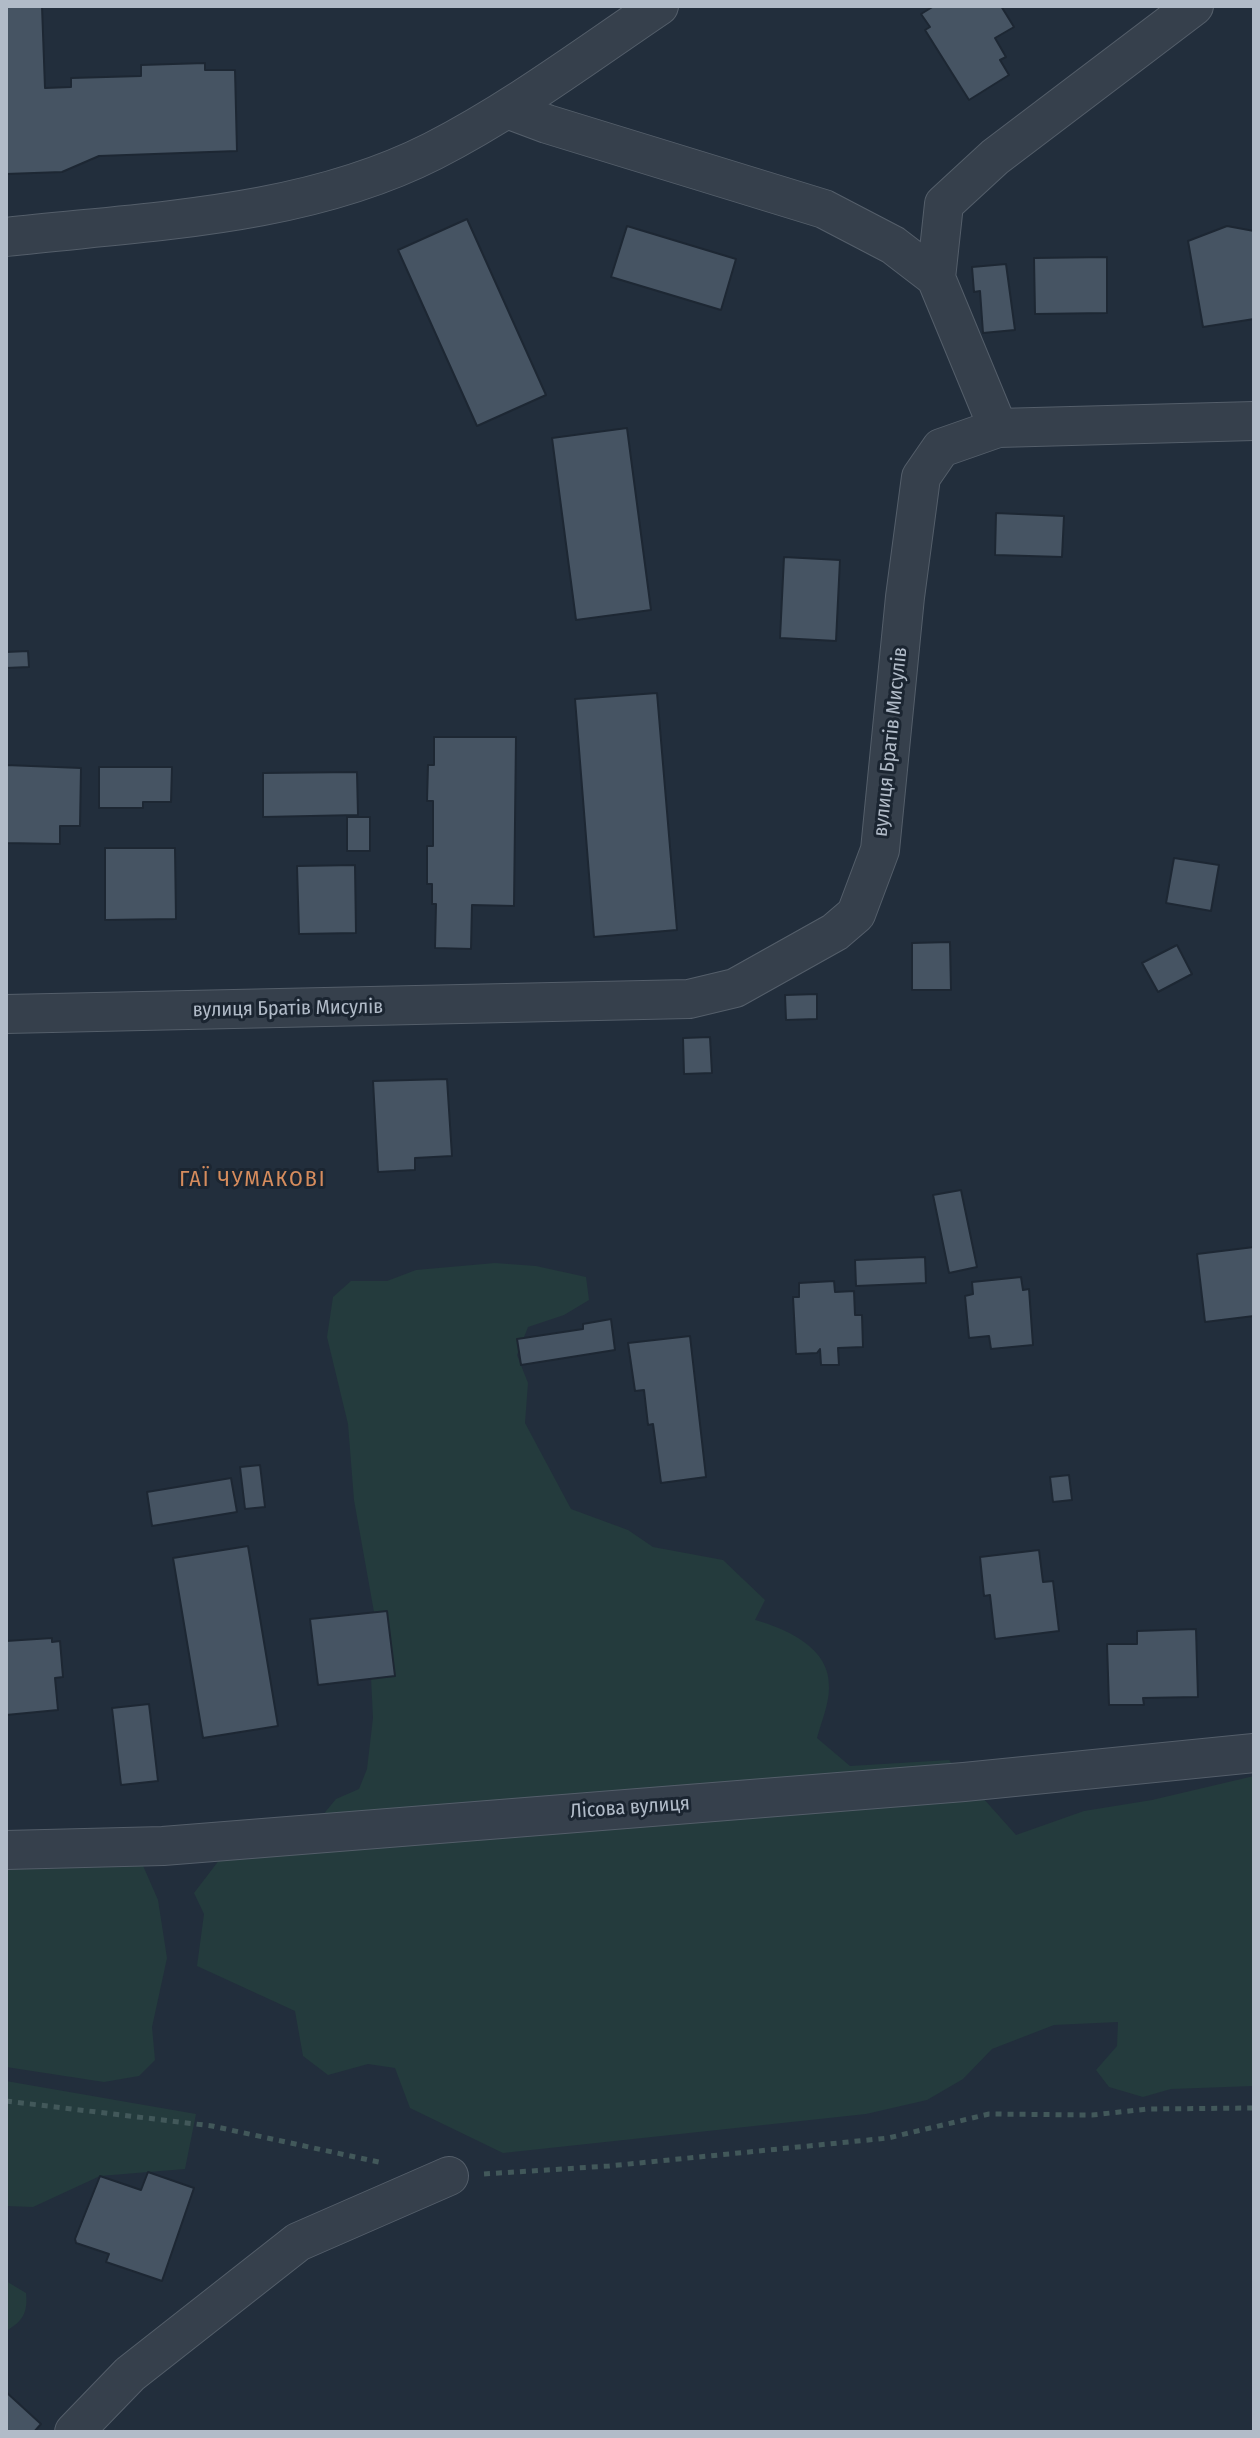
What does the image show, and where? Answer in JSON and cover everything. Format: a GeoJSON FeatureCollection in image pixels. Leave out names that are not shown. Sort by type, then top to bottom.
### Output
{"type":"FeatureCollection","features":[{"type":"Feature","properties":{"kind":"street"},"geometry":{"type":"LineString","coordinates":[[6,237],[253,209],[357,181],[431,152],[507,109],[659,6]]}},
{"type":"Feature","properties":{"kind":"street"},"geometry":{"type":"LineString","coordinates":[[998,428],[936,278],[944,204],[995,157],[1194,6]]}},
{"type":"Feature","properties":{"kind":"street"},"geometry":{"type":"LineString","coordinates":[[507,109],[824,209],[893,245],[936,278]]}},
{"type":"Feature","properties":{"kind":"street","name":"вулиця Братів Мисулів"},"geometry":{"type":"LineString","coordinates":[[6,1014],[689,999],[735,988],[835,932],[856,914],[880,850],[905,597],[921,477],[941,448],[998,428],[1254,421]]}},
{"type":"Feature","properties":{"kind":"street","name":"Лісова вулиця"},"geometry":{"type":"LineString","coordinates":[[6,1850],[163,1846],[964,1782],[1254,1753]]}},
{"type":"Feature","properties":{"kind":"street"},"geometry":{"type":"LineString","coordinates":[[74,2432],[130,2374],[298,2242],[449,2176]]}},
{"type":"Feature","properties":{"kind":"path"},"geometry":{"type":"LineString","coordinates":[[6,2101],[212,2126],[391,2164]]}},
{"type":"Feature","properties":{"kind":"path"},"geometry":{"type":"LineString","coordinates":[[449,2176],[609,2166],[888,2138],[989,2114],[1092,2115],[1148,2109],[1254,2108]]}},
{"type":"Feature","properties":{"kind":"green space"},"geometry":{"type":"Polygon","coordinates":[[[495,1263],[536,1266],[586,1277],[589,1300],[564,1315],[528,1327],[517,1355],[528,1383],[525,1423],[571,1509],[628,1530],[653,1547],[723,1560],[765,1600],[755,1620],[805,1642],[823,1662],[828,1674],[829,1694],[817,1738],[850,1766],[949,1760],[1016,1835],[1084,1811],[1152,1800],[1254,1776],[1254,2086],[1171,2089],[1143,2097],[1109,2087],[1096,2070],[1117,2046],[1118,2022],[1054,2025],[992,2049],[963,2079],[927,2100],[866,2114],[503,2153],[410,2108],[395,2068],[368,2064],[328,2075],[303,2056],[295,2011],[197,1966],[204,1914],[194,1893],[220,1859],[298,1845],[336,1799],[359,1789],[367,1769],[373,1718],[370,1658],[374,1612],[354,1500],[348,1424],[327,1337],[333,1297],[351,1281],[387,1281],[416,1270],[495,1263]]]}},
{"type":"Feature","properties":{"kind":"green space"},"geometry":{"type":"Polygon","coordinates":[[[6,1857],[141,1861],[158,1900],[167,1958],[152,2027],[155,2060],[139,2076],[104,2082],[6,2067],[6,1857]]]}},
{"type":"Feature","properties":{"kind":"green space"},"geometry":{"type":"Polygon","coordinates":[[[6,2081],[196,2114],[185,2169],[100,2176],[33,2207],[6,2206],[6,2081]]]}},
{"type":"Feature","properties":{"kind":"green space"},"geometry":{"type":"Polygon","coordinates":[[[6,2281],[26,2293],[26,2300],[23,2316],[6,2331],[6,2281]]]}},
{"type":"Feature","properties":{"kind":"building"},"geometry":{"type":"Polygon","coordinates":[[[6,6],[42,6],[45,88],[71,87],[71,78],[141,76],[141,65],[205,63],[205,70],[235,70],[237,151],[99,156],[62,172],[6,174],[6,6]]]}},
{"type":"Feature","properties":{"kind":"building"},"geometry":{"type":"Polygon","coordinates":[[[934,6],[1001,6],[1014,27],[995,38],[1006,57],[1000,60],[1009,75],[969,100],[925,30],[930,27],[921,14],[934,6]]]}},
{"type":"Feature","properties":{"kind":"building"},"geometry":{"type":"Polygon","coordinates":[[[467,219],[546,395],[477,426],[398,250],[467,219]]]}},
{"type":"Feature","properties":{"kind":"building"},"geometry":{"type":"Polygon","coordinates":[[[627,226],[736,259],[721,310],[611,277],[627,226]]]}},
{"type":"Feature","properties":{"kind":"building"},"geometry":{"type":"Polygon","coordinates":[[[1227,226],[1254,231],[1254,319],[1203,327],[1188,241],[1227,226]]]}},
{"type":"Feature","properties":{"kind":"building"},"geometry":{"type":"Polygon","coordinates":[[[1107,257],[1107,313],[1035,314],[1034,258],[1107,257]]]}},
{"type":"Feature","properties":{"kind":"building"},"geometry":{"type":"Polygon","coordinates":[[[1006,264],[1015,330],[983,333],[980,291],[974,292],[972,267],[1006,264]]]}},
{"type":"Feature","properties":{"kind":"building"},"geometry":{"type":"Polygon","coordinates":[[[627,428],[651,610],[576,620],[552,438],[627,428]]]}},
{"type":"Feature","properties":{"kind":"building"},"geometry":{"type":"Polygon","coordinates":[[[996,513],[1064,516],[1062,557],[995,555],[996,513]]]}},
{"type":"Feature","properties":{"kind":"building"},"geometry":{"type":"Polygon","coordinates":[[[784,557],[840,560],[836,641],[780,638],[784,557]]]}},
{"type":"Feature","properties":{"kind":"building"},"geometry":{"type":"Polygon","coordinates":[[[28,651],[29,667],[6,668],[6,652],[28,651]]]}},
{"type":"Feature","properties":{"kind":"building"},"geometry":{"type":"Polygon","coordinates":[[[657,693],[677,930],[594,937],[575,699],[657,693]]]}},
{"type":"Feature","properties":{"kind":"building"},"geometry":{"type":"Polygon","coordinates":[[[434,737],[516,737],[514,906],[472,905],[471,949],[435,948],[436,904],[432,904],[432,884],[427,884],[427,846],[433,846],[433,801],[427,801],[428,765],[434,765],[434,737]]]}},
{"type":"Feature","properties":{"kind":"building"},"geometry":{"type":"Polygon","coordinates":[[[6,765],[81,768],[80,826],[60,826],[60,844],[6,843],[6,765]]]}},
{"type":"Feature","properties":{"kind":"building"},"geometry":{"type":"Polygon","coordinates":[[[99,767],[172,767],[171,802],[143,802],[143,808],[99,808],[99,767]]]}},
{"type":"Feature","properties":{"kind":"building"},"geometry":{"type":"Polygon","coordinates":[[[357,772],[358,815],[263,817],[263,773],[357,772]]]}},
{"type":"Feature","properties":{"kind":"building"},"geometry":{"type":"Polygon","coordinates":[[[347,817],[370,817],[370,851],[347,851],[347,817]]]}},
{"type":"Feature","properties":{"kind":"building"},"geometry":{"type":"Polygon","coordinates":[[[105,848],[175,848],[176,919],[105,920],[105,848]]]}},
{"type":"Feature","properties":{"kind":"building"},"geometry":{"type":"Polygon","coordinates":[[[1174,858],[1219,865],[1211,911],[1166,903],[1174,858]]]}},
{"type":"Feature","properties":{"kind":"building"},"geometry":{"type":"Polygon","coordinates":[[[355,865],[356,933],[299,934],[297,866],[355,865]]]}},
{"type":"Feature","properties":{"kind":"building"},"geometry":{"type":"Polygon","coordinates":[[[950,942],[951,990],[912,990],[912,943],[950,942]]]}},
{"type":"Feature","properties":{"kind":"building"},"geometry":{"type":"Polygon","coordinates":[[[1177,945],[1192,974],[1158,992],[1142,963],[1177,945]]]}},
{"type":"Feature","properties":{"kind":"building"},"geometry":{"type":"Polygon","coordinates":[[[817,994],[817,1019],[786,1020],[785,995],[817,994]]]}},
{"type":"Feature","properties":{"kind":"building"},"geometry":{"type":"Polygon","coordinates":[[[710,1037],[712,1073],[684,1074],[683,1038],[710,1037]]]}},
{"type":"Feature","properties":{"kind":"building"},"geometry":{"type":"Polygon","coordinates":[[[447,1079],[452,1156],[415,1158],[415,1170],[378,1172],[373,1081],[447,1079]]]}},
{"type":"Feature","properties":{"kind":"building"},"geometry":{"type":"Polygon","coordinates":[[[961,1190],[977,1267],[949,1273],[933,1195],[961,1190]]]}},
{"type":"Feature","properties":{"kind":"building"},"geometry":{"type":"Polygon","coordinates":[[[1254,1247],[1254,1316],[1205,1322],[1197,1254],[1254,1247]]]}},
{"type":"Feature","properties":{"kind":"building"},"geometry":{"type":"Polygon","coordinates":[[[925,1257],[926,1283],[856,1286],[855,1260],[925,1257]]]}},
{"type":"Feature","properties":{"kind":"building"},"geometry":{"type":"Polygon","coordinates":[[[1021,1277],[1023,1290],[1029,1289],[1033,1345],[991,1349],[989,1336],[969,1338],[965,1296],[973,1294],[972,1282],[1021,1277]]]}},
{"type":"Feature","properties":{"kind":"building"},"geometry":{"type":"Polygon","coordinates":[[[834,1281],[835,1292],[854,1291],[855,1315],[862,1315],[863,1347],[838,1348],[839,1365],[821,1365],[820,1349],[817,1353],[796,1354],[793,1297],[799,1297],[799,1283],[834,1281]]]}},
{"type":"Feature","properties":{"kind":"building"},"geometry":{"type":"Polygon","coordinates":[[[611,1319],[615,1350],[521,1365],[517,1339],[583,1329],[583,1324],[611,1319]]]}},
{"type":"Feature","properties":{"kind":"building"},"geometry":{"type":"Polygon","coordinates":[[[690,1336],[706,1477],[661,1483],[653,1424],[648,1425],[644,1390],[635,1391],[628,1343],[690,1336]]]}},
{"type":"Feature","properties":{"kind":"building"},"geometry":{"type":"Polygon","coordinates":[[[260,1465],[265,1507],[245,1509],[240,1467],[260,1465]]]}},
{"type":"Feature","properties":{"kind":"building"},"geometry":{"type":"Polygon","coordinates":[[[1069,1475],[1072,1500],[1053,1502],[1050,1477],[1069,1475]]]}},
{"type":"Feature","properties":{"kind":"building"},"geometry":{"type":"Polygon","coordinates":[[[231,1478],[237,1512],[152,1526],[147,1492],[231,1478]]]}},
{"type":"Feature","properties":{"kind":"building"},"geometry":{"type":"Polygon","coordinates":[[[248,1546],[278,1726],[203,1738],[173,1558],[248,1546]]]}},
{"type":"Feature","properties":{"kind":"building"},"geometry":{"type":"Polygon","coordinates":[[[1039,1550],[1043,1582],[1053,1581],[1059,1631],[995,1639],[990,1595],[984,1596],[980,1557],[1039,1550]]]}},
{"type":"Feature","properties":{"kind":"building"},"geometry":{"type":"Polygon","coordinates":[[[387,1611],[395,1676],[318,1685],[310,1619],[387,1611]]]}},
{"type":"Feature","properties":{"kind":"building"},"geometry":{"type":"Polygon","coordinates":[[[1196,1629],[1198,1697],[1143,1698],[1144,1705],[1109,1705],[1107,1644],[1137,1644],[1137,1631],[1196,1629]]]}},
{"type":"Feature","properties":{"kind":"building"},"geometry":{"type":"Polygon","coordinates":[[[52,1638],[52,1642],[60,1641],[63,1677],[55,1678],[58,1710],[6,1715],[6,1641],[52,1638]]]}},
{"type":"Feature","properties":{"kind":"building"},"geometry":{"type":"Polygon","coordinates":[[[149,1704],[158,1781],[121,1785],[112,1708],[149,1704]]]}},
{"type":"Feature","properties":{"kind":"building"},"geometry":{"type":"Polygon","coordinates":[[[148,2172],[194,2188],[162,2281],[106,2262],[109,2254],[76,2243],[75,2239],[100,2176],[141,2190],[148,2172]]]}},
{"type":"Feature","properties":{"kind":"building"},"geometry":{"type":"Polygon","coordinates":[[[6,2392],[41,2424],[34,2432],[6,2432],[6,2392]]]}},
{"type":"Feature","properties":{"kind":"district","name":"ГАЇ ЧУМАКОВІ"},"geometry":{"type":"Point","coordinates":[253,1180]}}]}
